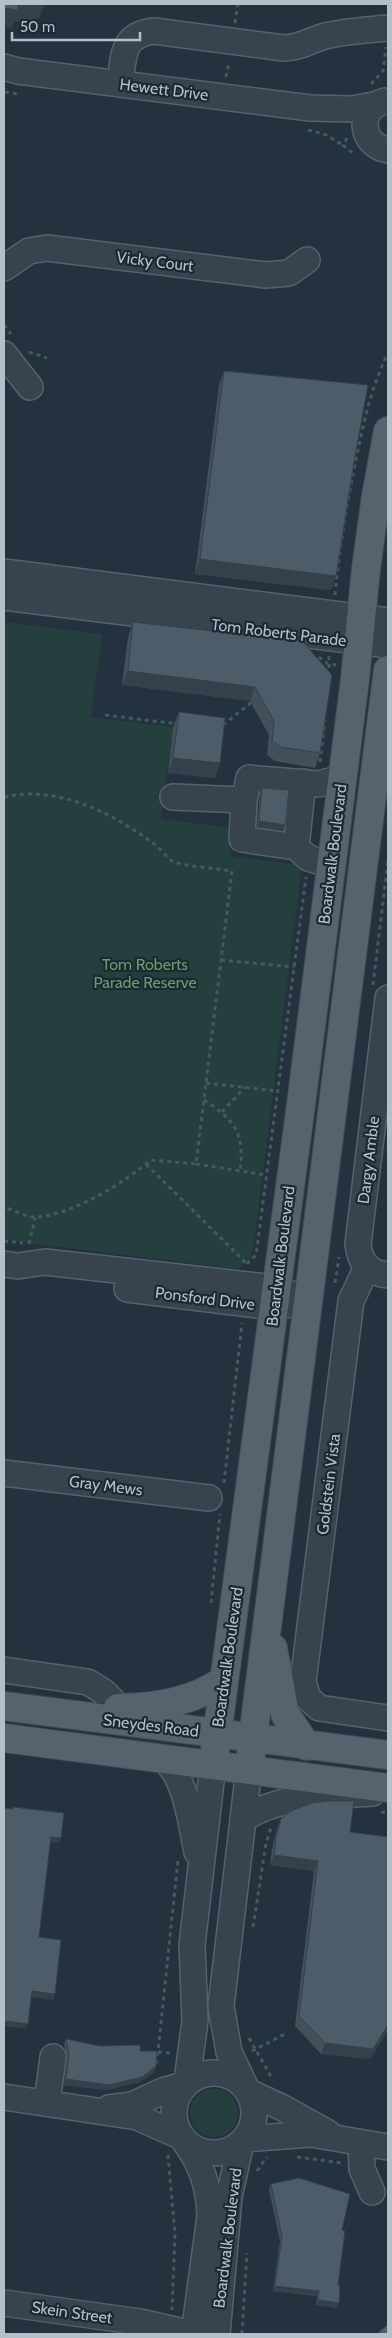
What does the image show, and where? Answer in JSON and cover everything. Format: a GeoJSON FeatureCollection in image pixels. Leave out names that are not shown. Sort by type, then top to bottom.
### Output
{"type":"FeatureCollection","features":[{"type":"Feature","properties":{"kind":"main road","name":"Boardwalk Boulevard"},"geometry":{"type":"LineString","coordinates":[[213,1765],[331,865],[376,496],[388,431]]}},
{"type":"Feature","properties":{"kind":"main road","name":"Boardwalk Boulevard"},"geometry":{"type":"LineString","coordinates":[[249,1769],[388,670]]}},
{"type":"Feature","properties":{"kind":"main road"},"geometry":{"type":"LineString","coordinates":[[269,1618],[283,1705],[290,1724],[307,1746]]}},
{"type":"Feature","properties":{"kind":"main road"},"geometry":{"type":"LineString","coordinates":[[9,1707],[127,1715],[150,1707],[200,1695],[224,1680]]}},
{"type":"Feature","properties":{"kind":"main road","name":"Sneydes Road"},"geometry":{"type":"LineString","coordinates":[[127,1715],[252,1739],[388,1756]]}},
{"type":"Feature","properties":{"kind":"main road","name":"Sneydes Road"},"geometry":{"type":"LineString","coordinates":[[4,1738],[249,1769],[385,1797]]}},
{"type":"Feature","properties":{"kind":"street"},"geometry":{"type":"LineString","coordinates":[[120,84],[126,46],[133,38],[143,32],[154,31],[294,48],[324,36],[388,35]]}},
{"type":"Feature","properties":{"kind":"street","name":"Hewett Drive"},"geometry":{"type":"LineString","coordinates":[[8,70],[120,84],[305,118],[349,127],[378,145]]}},
{"type":"Feature","properties":{"kind":"street"},"geometry":{"type":"LineString","coordinates":[[378,145],[364,125],[369,111],[381,91]]}},
{"type":"Feature","properties":{"kind":"street","name":"Hewett Drive"},"geometry":{"type":"LineString","coordinates":[[305,118],[352,109],[381,91]]}},
{"type":"Feature","properties":{"kind":"street","name":"Vicky Court"},"geometry":{"type":"LineString","coordinates":[[4,268],[22,254],[47,248],[266,275],[289,272],[307,260]]}},
{"type":"Feature","properties":{"kind":"street"},"geometry":{"type":"LineString","coordinates":[[4,354],[30,387]]}},
{"type":"Feature","properties":{"kind":"street","name":"Tom Roberts Parade"},"geometry":{"type":"LineString","coordinates":[[4,572],[105,585],[171,606],[360,630],[388,645]]}},
{"type":"Feature","properties":{"kind":"street"},"geometry":{"type":"LineString","coordinates":[[105,585],[121,612]]}},
{"type":"Feature","properties":{"kind":"street","name":"Tom Roberts Parade"},"geometry":{"type":"LineString","coordinates":[[4,597],[121,612],[171,606]]}},
{"type":"Feature","properties":{"kind":"street","name":"Tom Roberts Parade"},"geometry":{"type":"LineString","coordinates":[[360,630],[388,621]]}},
{"type":"Feature","properties":{"kind":"street"},"geometry":{"type":"LineString","coordinates":[[331,865],[308,858],[296,847],[242,839],[244,800],[249,778],[318,784],[342,778]]}},
{"type":"Feature","properties":{"kind":"street"},"geometry":{"type":"LineString","coordinates":[[296,847],[303,782]]}},
{"type":"Feature","properties":{"kind":"street"},"geometry":{"type":"LineString","coordinates":[[173,797],[244,800]]}},
{"type":"Feature","properties":{"kind":"street","name":"Dargy Amble"},"geometry":{"type":"LineString","coordinates":[[378,1271],[359,1252],[358,1235],[384,1072],[388,998]]}},
{"type":"Feature","properties":{"kind":"street","name":"Ponsford Drive"},"geometry":{"type":"LineString","coordinates":[[12,1267],[42,1278],[309,1301]]}},
{"type":"Feature","properties":{"kind":"street","name":"Goldstein Vista"},"geometry":{"type":"LineString","coordinates":[[378,1271],[351,1301],[304,1675],[304,1689],[311,1703],[323,1709],[388,1718]]}},
{"type":"Feature","properties":{"kind":"street","name":"Gray Mews"},"geometry":{"type":"LineString","coordinates":[[4,1473],[209,1498]]}},
{"type":"Feature","properties":{"kind":"street"},"geometry":{"type":"LineString","coordinates":[[4,1670],[88,1682],[104,1692],[127,1715]]}},
{"type":"Feature","properties":{"kind":"street"},"geometry":{"type":"LineString","coordinates":[[161,1758],[172,1768],[180,1786],[200,1869]]}},
{"type":"Feature","properties":{"kind":"street","name":"Boardwalk Boulevard"},"geometry":{"type":"LineString","coordinates":[[185,2083],[195,2021],[192,1945],[213,1765]]}},
{"type":"Feature","properties":{"kind":"street","name":"Boardwalk Boulevard"},"geometry":{"type":"LineString","coordinates":[[247,2090],[229,2052],[221,2006],[249,1769]]}},
{"type":"Feature","properties":{"kind":"street"},"geometry":{"type":"LineString","coordinates":[[243,1819],[263,1808],[326,1796],[385,1797]]}},
{"type":"Feature","properties":{"kind":"street"},"geometry":{"type":"LineString","coordinates":[[47,2103],[53,2057]]}},
{"type":"Feature","properties":{"kind":"street"},"geometry":{"type":"LineString","coordinates":[[4,2097],[137,2117],[177,2142],[205,2152],[218,2153],[230,2150],[243,2141],[251,2128],[254,2116],[253,2104],[247,2090],[236,2079],[224,2073],[211,2072],[199,2075],[185,2083],[132,2105],[99,2110]]}},
{"type":"Feature","properties":{"kind":"street"},"geometry":{"type":"LineString","coordinates":[[177,2142],[173,2110],[176,2096],[185,2083]]}},
{"type":"Feature","properties":{"kind":"street"},"geometry":{"type":"LineString","coordinates":[[247,2090],[285,2098],[335,2137],[362,2155],[372,2192]]}},
{"type":"Feature","properties":{"kind":"street"},"geometry":{"type":"LineString","coordinates":[[243,2141],[280,2135],[311,2134],[335,2137]]}},
{"type":"Feature","properties":{"kind":"street","name":"Boardwalk Boulevard"},"geometry":{"type":"LineString","coordinates":[[217,2334],[229,2197],[243,2141]]}},
{"type":"Feature","properties":{"kind":"street","name":"Boardwalk Boulevard"},"geometry":{"type":"LineString","coordinates":[[177,2142],[203,2172],[210,2200],[210,2216],[194,2330]]}},
{"type":"Feature","properties":{"kind":"street"},"geometry":{"type":"LineString","coordinates":[[362,2155],[388,2147]]}},
{"type":"Feature","properties":{"kind":"street","name":"Skein Street"},"geometry":{"type":"LineString","coordinates":[[4,2303],[194,2330]]}},
{"type":"Feature","properties":{"kind":"street","name":"Skein Street"},"geometry":{"type":"LineString","coordinates":[[140,2322],[170,2320],[194,2330]]}},
{"type":"Feature","properties":{"kind":"path"},"geometry":{"type":"LineString","coordinates":[[381,91],[388,35]]}},
{"type":"Feature","properties":{"kind":"path"},"geometry":{"type":"LineString","coordinates":[[217,75],[235,78]]}},
{"type":"Feature","properties":{"kind":"path"},"geometry":{"type":"LineString","coordinates":[[305,118],[324,134],[343,145]]}},
{"type":"Feature","properties":{"kind":"path"},"geometry":{"type":"LineString","coordinates":[[335,592],[345,520],[365,419],[372,390],[388,353]]}},
{"type":"Feature","properties":{"kind":"path"},"geometry":{"type":"LineString","coordinates":[[218,729],[259,696]]}},
{"type":"Feature","properties":{"kind":"path"},"geometry":{"type":"LineString","coordinates":[[105,715],[180,724]]}},
{"type":"Feature","properties":{"kind":"path"},"geometry":{"type":"LineString","coordinates":[[4,797],[17,794],[58,797],[92,807],[126,824],[156,845],[173,862],[232,870],[196,1164]]}},
{"type":"Feature","properties":{"kind":"path"},"geometry":{"type":"LineString","coordinates":[[221,960],[294,967]]}},
{"type":"Feature","properties":{"kind":"path"},"geometry":{"type":"LineString","coordinates":[[206,1082],[277,1091]]}},
{"type":"Feature","properties":{"kind":"path"},"geometry":{"type":"LineString","coordinates":[[222,1112],[245,1087]]}},
{"type":"Feature","properties":{"kind":"path"},"geometry":{"type":"LineString","coordinates":[[204,1100],[222,1112],[239,1132],[242,1153],[240,1171]]}},
{"type":"Feature","properties":{"kind":"path"},"geometry":{"type":"LineString","coordinates":[[4,1206],[35,1218],[66,1210],[132,1176],[151,1160],[196,1164],[266,1175]]}},
{"type":"Feature","properties":{"kind":"path"},"geometry":{"type":"LineString","coordinates":[[146,1164],[248,1264]]}},
{"type":"Feature","properties":{"kind":"path"},"geometry":{"type":"LineString","coordinates":[[12,1267],[35,1218]]}},
{"type":"Feature","properties":{"kind":"path"},"geometry":{"type":"LineString","coordinates":[[385,1797],[388,1813]]}},
{"type":"Feature","properties":{"kind":"path"},"geometry":{"type":"LineString","coordinates":[[252,1935],[266,1843],[274,1824]]}},
{"type":"Feature","properties":{"kind":"path"},"geometry":{"type":"LineString","coordinates":[[248,2036],[272,2080],[285,2098]]}},
{"type":"Feature","properties":{"kind":"path"},"geometry":{"type":"LineString","coordinates":[[153,2095],[158,2052]]}},
{"type":"Feature","properties":{"kind":"path"},"geometry":{"type":"LineString","coordinates":[[254,2175],[270,2152],[277,2153],[280,2135]]}},
{"type":"Feature","properties":{"kind":"path"},"geometry":{"type":"LineString","coordinates":[[170,2320],[175,2234],[177,2142]]}},
{"type":"Feature","properties":{"kind":"path"},"geometry":{"type":"LineString","coordinates":[[295,2157],[362,2155]]}},
{"type":"Feature","properties":{"kind":"path"},"geometry":{"type":"LineString","coordinates":[[242,2334],[247,2244]]}},
{"type":"Feature","properties":{"kind":"green space","name":"Tom Roberts Parade Reserve"},"geometry":{"type":"Polygon","coordinates":[[[4,622],[102,634],[91,717],[173,727],[161,819],[233,828],[230,856],[302,865],[252,1258],[238,1269],[4,1240],[4,622]]]}},
{"type":"Feature","properties":{"kind":"green space"},"geometry":{"type":"Polygon","coordinates":[[[209,2089],[219,2089],[231,2096],[238,2108],[238,2118],[231,2130],[219,2137],[209,2137],[201,2133],[194,2126],[190,2118],[190,2108],[194,2100],[201,2093],[209,2089]]]}},
{"type":"Feature","properties":{"kind":"building"},"geometry":{"type":"Polygon","coordinates":[[[4,4],[18,4],[18,10],[4,8],[4,4]]]}},
{"type":"Feature","properties":{"kind":"building"},"geometry":{"type":"Polygon","coordinates":[[[224,371],[368,385],[336,576],[200,559],[224,371]]]}},
{"type":"Feature","properties":{"kind":"building"},"geometry":{"type":"Polygon","coordinates":[[[133,622],[302,641],[332,675],[320,753],[281,747],[272,741],[274,721],[255,687],[128,671],[133,622]]]}},
{"type":"Feature","properties":{"kind":"building"},"geometry":{"type":"Polygon","coordinates":[[[179,712],[225,718],[220,763],[173,758],[179,712]]]}},
{"type":"Feature","properties":{"kind":"building"},"geometry":{"type":"Polygon","coordinates":[[[262,788],[289,790],[285,825],[259,821],[262,788]]]}},
{"type":"Feature","properties":{"kind":"building"},"geometry":{"type":"Polygon","coordinates":[[[354,1801],[350,1832],[388,1837],[388,2025],[373,2049],[325,2043],[299,2016],[318,1861],[274,1855],[276,1838],[281,1819],[291,1811],[312,1803],[354,1801]]]}},
{"type":"Feature","properties":{"kind":"building"},"geometry":{"type":"Polygon","coordinates":[[[13,1807],[64,1813],[61,1838],[51,1837],[39,1937],[61,1940],[55,1994],[32,1991],[28,2024],[4,2021],[4,1808],[13,1809],[13,1807]]]}},
{"type":"Feature","properties":{"kind":"building"},"geometry":{"type":"Polygon","coordinates":[[[66,2039],[100,2046],[140,2045],[140,2051],[157,2051],[156,2066],[142,2077],[109,2085],[66,2079],[69,2053],[66,2039]]]}},
{"type":"Feature","properties":{"kind":"building"},"geometry":{"type":"Polygon","coordinates":[[[299,2178],[350,2194],[342,2230],[345,2231],[338,2285],[340,2286],[339,2303],[318,2300],[319,2291],[275,2286],[282,2236],[271,2184],[299,2178]]]}},
{"type":"Feature","properties":{"kind":"building"},"geometry":{"type":"Polygon","coordinates":[[[388,2324],[388,2334],[377,2334],[386,2326],[388,2324]]]}}]}
